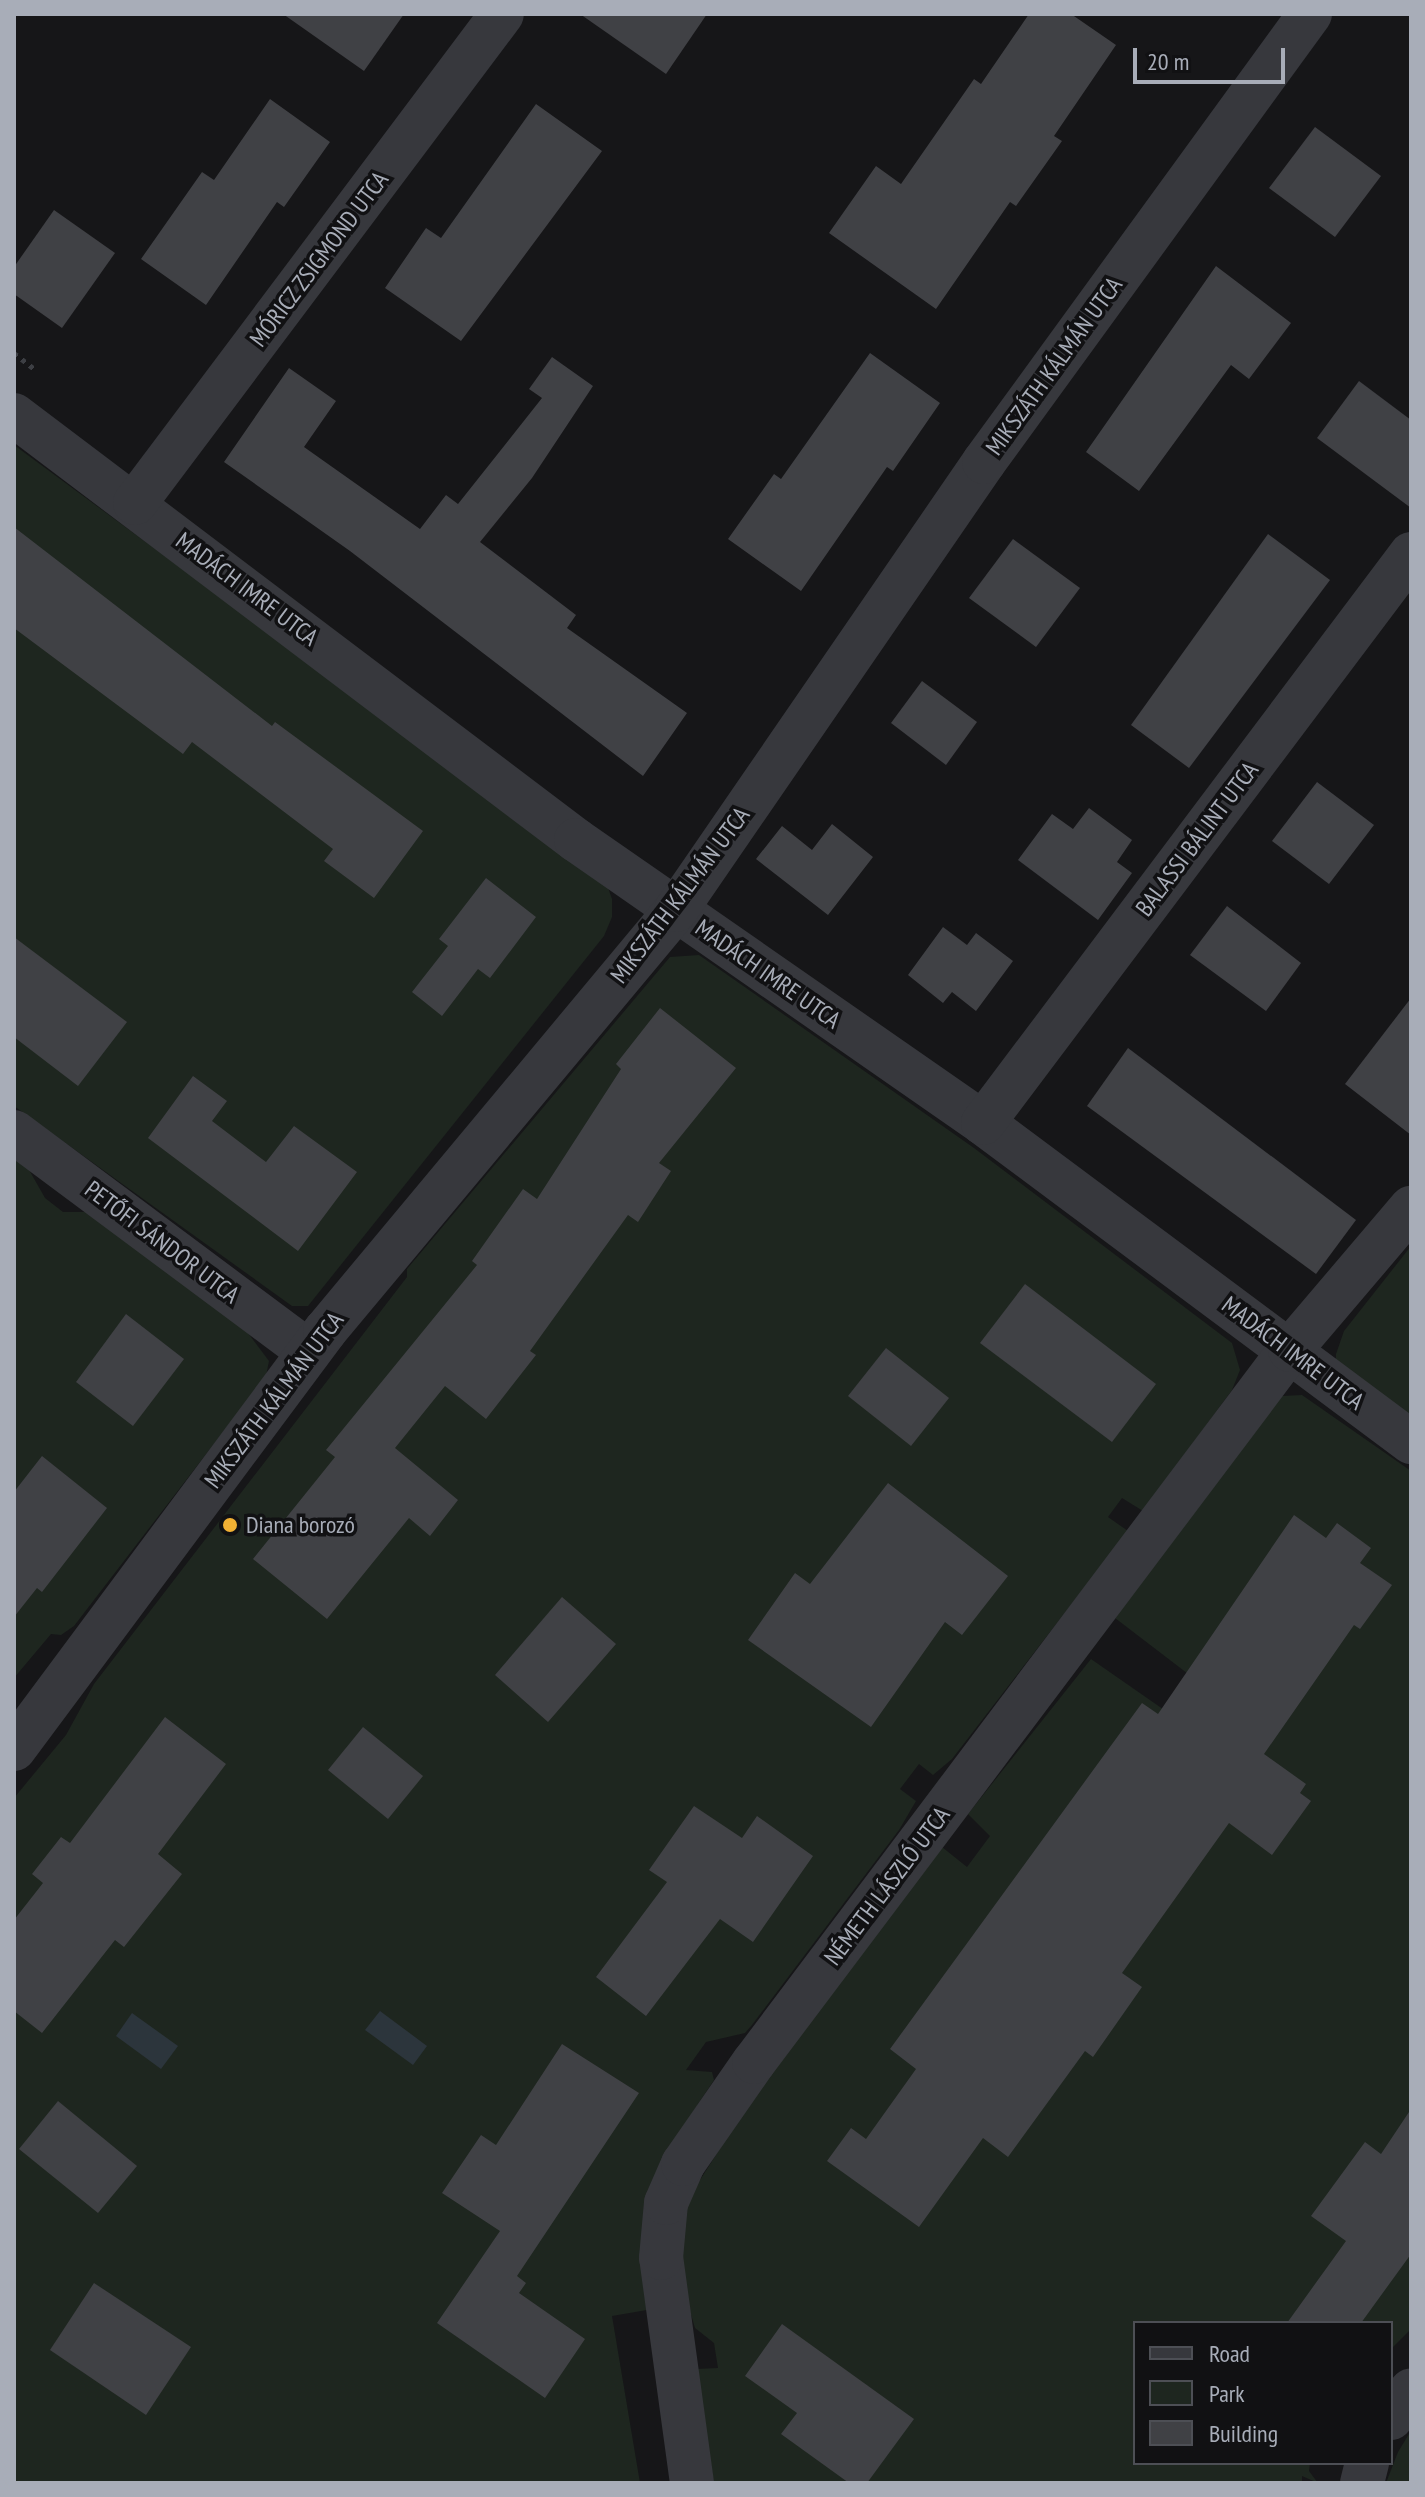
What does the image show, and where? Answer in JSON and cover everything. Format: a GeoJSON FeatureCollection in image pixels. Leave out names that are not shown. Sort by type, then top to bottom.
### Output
{"type":"FeatureCollection","features":[{"type":"Feature","properties":{"kind":"street","name":"MÓRICZ ZSIGMOND UTCA"},"geometry":{"type":"LineString","coordinates":[[135,503],[502,14]]}},
{"type":"Feature","properties":{"kind":"street","name":"MIKSZÁTH KÁLMÁN UTCA"},"geometry":{"type":"LineString","coordinates":[[14,1749],[309,1352],[676,910],[984,462],[1310,14]]}},
{"type":"Feature","properties":{"kind":"street","name":"MADÁCH IMRE UTCA"},"geometry":{"type":"LineString","coordinates":[[14,415],[676,910],[983,1123],[1411,1442]]}},
{"type":"Feature","properties":{"kind":"street","name":"BALASSI BÁLINT UTCA"},"geometry":{"type":"LineString","coordinates":[[983,1123],[1411,554]]}},
{"type":"Feature","properties":{"kind":"street","name":"PETŐFI SÁNDOR UTCA"},"geometry":{"type":"LineString","coordinates":[[14,1132],[309,1352]]}},
{"type":"Feature","properties":{"kind":"street","name":"NÉMETH LÁSZLÓ UTCA"},"geometry":{"type":"LineString","coordinates":[[692,2483],[661,2258],[666,2203],[683,2164],[763,2050],[1290,1350],[1411,1208]]}},
{"type":"Feature","properties":{"kind":"street"},"geometry":{"type":"LineString","coordinates":[[1393,2415],[1411,2390]]}},
{"type":"Feature","properties":{"kind":"green space"},"geometry":{"type":"Polygon","coordinates":[[[14,445],[584,865],[607,885],[612,899],[612,917],[604,936],[308,1306],[292,1306],[14,1106],[14,445]]]}},
{"type":"Feature","properties":{"kind":"green space"},"geometry":{"type":"Polygon","coordinates":[[[699,955],[974,1148],[1232,1343],[1240,1370],[1232,1390],[1143,1511],[1122,1498],[1108,1517],[1128,1531],[952,1759],[933,1775],[919,1764],[900,1789],[916,1801],[899,1830],[752,2025],[745,2033],[706,2042],[686,2070],[712,2072],[714,2080],[665,2154],[647,2310],[612,2316],[640,2483],[14,2483],[14,1798],[66,1735],[94,1684],[407,1277],[407,1269],[670,957],[699,955]]]}},
{"type":"Feature","properties":{"kind":"green space"},"geometry":{"type":"Polygon","coordinates":[[[14,1157],[28,1168],[45,1198],[63,1212],[94,1212],[245,1329],[269,1361],[266,1376],[74,1626],[61,1635],[51,1634],[14,1678],[14,1157]]]}},
{"type":"Feature","properties":{"kind":"green space"},"geometry":{"type":"Polygon","coordinates":[[[1411,1246],[1411,1419],[1336,1362],[1336,1354],[1344,1331],[1411,1246]]]}},
{"type":"Feature","properties":{"kind":"green space"},"geometry":{"type":"Polygon","coordinates":[[[1302,1395],[1411,1471],[1411,2329],[1393,2347],[1393,2321],[1133,2321],[1133,2465],[1310,2465],[1309,2471],[1318,2483],[1302,2476],[1302,2483],[714,2483],[696,2369],[718,2368],[714,2343],[695,2328],[682,2284],[678,2242],[688,2199],[766,2076],[942,1847],[967,1867],[990,1836],[968,1814],[1091,1659],[1170,1714],[1196,1680],[1115,1618],[1282,1396],[1302,1395]]]}},
{"type":"Feature","properties":{"kind":"green space"},"geometry":{"type":"Polygon","coordinates":[[[1409,2434],[1411,2483],[1386,2483],[1409,2434]]]}},
{"type":"Feature","properties":{"kind":"shaded area"},"geometry":{"type":"Polygon","coordinates":[[[380,2011],[427,2046],[413,2065],[365,2030],[380,2011]]]}},
{"type":"Feature","properties":{"kind":"shaded area"},"geometry":{"type":"Polygon","coordinates":[[[132,2013],[178,2046],[161,2069],[116,2036],[132,2013]]]}},
{"type":"Feature","properties":{"kind":"building"},"geometry":{"type":"Polygon","coordinates":[[[283,14],[404,14],[364,71],[283,14]]]}},
{"type":"Feature","properties":{"kind":"building"},"geometry":{"type":"Polygon","coordinates":[[[580,14],[707,14],[666,74],[580,14]]]}},
{"type":"Feature","properties":{"kind":"building"},"geometry":{"type":"Polygon","coordinates":[[[1029,14],[1071,14],[1116,45],[1054,136],[1062,141],[1016,206],[1010,202],[936,309],[829,233],[876,166],[901,184],[974,79],[981,84],[1029,14]]]}},
{"type":"Feature","properties":{"kind":"building"},"geometry":{"type":"Polygon","coordinates":[[[270,99],[330,142],[284,207],[277,202],[206,305],[141,259],[202,172],[214,180],[270,99]]]}},
{"type":"Feature","properties":{"kind":"building"},"geometry":{"type":"Polygon","coordinates":[[[536,104],[602,151],[461,341],[385,288],[426,228],[441,238],[536,104]]]}},
{"type":"Feature","properties":{"kind":"building"},"geometry":{"type":"Polygon","coordinates":[[[1315,127],[1381,176],[1335,237],[1269,188],[1315,127]]]}},
{"type":"Feature","properties":{"kind":"building"},"geometry":{"type":"Polygon","coordinates":[[[54,210],[115,253],[62,328],[14,294],[14,267],[54,210]]]}},
{"type":"Feature","properties":{"kind":"building"},"geometry":{"type":"Polygon","coordinates":[[[1216,266],[1291,323],[1249,379],[1231,365],[1139,491],[1086,452],[1216,266]]]}},
{"type":"Feature","properties":{"kind":"building"},"geometry":{"type":"Polygon","coordinates":[[[870,353],[940,403],[893,471],[887,467],[801,591],[728,539],[774,474],[781,479],[870,353]]]}},
{"type":"Feature","properties":{"kind":"building"},"geometry":{"type":"Polygon","coordinates":[[[552,357],[593,386],[532,478],[480,542],[576,615],[567,628],[687,713],[643,776],[350,551],[224,462],[289,368],[336,401],[304,447],[420,529],[446,495],[458,504],[542,398],[529,389],[552,357]]]}},
{"type":"Feature","properties":{"kind":"building"},"geometry":{"type":"Polygon","coordinates":[[[1359,381],[1411,420],[1411,508],[1317,438],[1359,381]]]}},
{"type":"Feature","properties":{"kind":"building"},"geometry":{"type":"Polygon","coordinates":[[[14,527],[272,726],[275,722],[423,831],[374,898],[324,861],[333,849],[192,742],[183,754],[14,628],[14,527]]]}},
{"type":"Feature","properties":{"kind":"building"},"geometry":{"type":"Polygon","coordinates":[[[1268,534],[1330,580],[1189,768],[1131,725],[1268,534]]]}},
{"type":"Feature","properties":{"kind":"building"},"geometry":{"type":"Polygon","coordinates":[[[1013,539],[1080,588],[1036,647],[969,598],[1013,539]]]}},
{"type":"Feature","properties":{"kind":"building"},"geometry":{"type":"Polygon","coordinates":[[[922,681],[977,722],[946,765],[891,723],[922,681]]]}},
{"type":"Feature","properties":{"kind":"building"},"geometry":{"type":"Polygon","coordinates":[[[1317,782],[1374,825],[1329,884],[1272,841],[1317,782]]]}},
{"type":"Feature","properties":{"kind":"building"},"geometry":{"type":"Polygon","coordinates":[[[1089,808],[1132,840],[1117,862],[1132,873],[1098,920],[1018,860],[1052,814],[1073,829],[1089,808]]]}},
{"type":"Feature","properties":{"kind":"building"},"geometry":{"type":"Polygon","coordinates":[[[832,824],[873,857],[828,915],[756,859],[782,826],[812,850],[832,824]]]}},
{"type":"Feature","properties":{"kind":"building"},"geometry":{"type":"Polygon","coordinates":[[[486,878],[536,917],[490,978],[478,969],[442,1016],[412,992],[448,946],[439,939],[486,878]]]}},
{"type":"Feature","properties":{"kind":"building"},"geometry":{"type":"Polygon","coordinates":[[[1227,906],[1301,963],[1266,1011],[1190,955],[1227,906]]]}},
{"type":"Feature","properties":{"kind":"building"},"geometry":{"type":"Polygon","coordinates":[[[943,927],[967,945],[976,933],[1013,961],[976,1011],[952,992],[943,1003],[908,975],[943,927]]]}},
{"type":"Feature","properties":{"kind":"building"},"geometry":{"type":"Polygon","coordinates":[[[14,937],[127,1022],[78,1086],[14,1037],[14,937]]]}},
{"type":"Feature","properties":{"kind":"building"},"geometry":{"type":"Polygon","coordinates":[[[1411,998],[1411,1135],[1345,1084],[1411,998]]]}},
{"type":"Feature","properties":{"kind":"building"},"geometry":{"type":"Polygon","coordinates":[[[660,1008],[736,1068],[659,1163],[671,1171],[638,1222],[628,1215],[530,1351],[536,1355],[486,1419],[445,1386],[395,1448],[458,1500],[430,1536],[409,1518],[327,1619],[253,1559],[335,1457],[326,1450],[477,1265],[472,1261],[523,1189],[537,1199],[621,1069],[616,1064],[660,1008]]]}},
{"type":"Feature","properties":{"kind":"building"},"geometry":{"type":"Polygon","coordinates":[[[1128,1048],[1356,1220],[1316,1274],[1087,1106],[1128,1048]]]}},
{"type":"Feature","properties":{"kind":"building"},"geometry":{"type":"Polygon","coordinates":[[[193,1076],[227,1101],[212,1121],[266,1162],[294,1126],[357,1172],[298,1251],[148,1138],[193,1076]]]}},
{"type":"Feature","properties":{"kind":"building"},"geometry":{"type":"Polygon","coordinates":[[[1025,1284],[1156,1384],[1112,1442],[980,1343],[1025,1284]]]}},
{"type":"Feature","properties":{"kind":"building"},"geometry":{"type":"Polygon","coordinates":[[[126,1314],[184,1359],[133,1426],[76,1382],[126,1314]]]}},
{"type":"Feature","properties":{"kind":"building"},"geometry":{"type":"Polygon","coordinates":[[[886,1348],[949,1398],[911,1446],[848,1396],[886,1348]]]}},
{"type":"Feature","properties":{"kind":"building"},"geometry":{"type":"Polygon","coordinates":[[[42,1456],[107,1508],[42,1592],[37,1588],[14,1617],[14,1492],[42,1456]]]}},
{"type":"Feature","properties":{"kind":"building"},"geometry":{"type":"Polygon","coordinates":[[[888,1483],[1008,1576],[962,1635],[945,1622],[871,1727],[748,1640],[795,1573],[810,1584],[888,1483]]]}},
{"type":"Feature","properties":{"kind":"building"},"geometry":{"type":"Polygon","coordinates":[[[1294,1515],[1326,1538],[1337,1523],[1371,1548],[1360,1563],[1392,1585],[1360,1629],[1354,1625],[1264,1754],[1306,1784],[1300,1793],[1311,1801],[1272,1855],[1229,1823],[1122,1973],[1142,1987],[1093,2057],[1085,2051],[1008,2157],[983,2138],[919,2227],[827,2161],[851,2128],[866,2139],[916,2069],[890,2049],[1142,1703],[1158,1714],[1294,1515]]]}},
{"type":"Feature","properties":{"kind":"building"},"geometry":{"type":"Polygon","coordinates":[[[562,1597],[616,1644],[548,1722],[495,1675],[562,1597]]]}},
{"type":"Feature","properties":{"kind":"building"},"geometry":{"type":"Polygon","coordinates":[[[165,1717],[226,1764],[158,1854],[182,1874],[124,1947],[115,1940],[42,2033],[14,2011],[14,1920],[43,1883],[32,1874],[61,1837],[70,1843],[165,1717]]]}},
{"type":"Feature","properties":{"kind":"building"},"geometry":{"type":"Polygon","coordinates":[[[363,1727],[423,1776],[388,1819],[328,1770],[363,1727]]]}},
{"type":"Feature","properties":{"kind":"building"},"geometry":{"type":"Polygon","coordinates":[[[694,1806],[742,1838],[757,1816],[813,1856],[753,1942],[720,1919],[646,2016],[596,1977],[667,1882],[649,1870],[694,1806]]]}},
{"type":"Feature","properties":{"kind":"building"},"geometry":{"type":"Polygon","coordinates":[[[562,2044],[639,2093],[517,2276],[526,2283],[519,2293],[585,2339],[545,2398],[437,2323],[500,2231],[442,2193],[481,2135],[496,2145],[562,2044]]]}},
{"type":"Feature","properties":{"kind":"building"},"geometry":{"type":"Polygon","coordinates":[[[58,2101],[137,2166],[98,2213],[19,2149],[58,2101]]]}},
{"type":"Feature","properties":{"kind":"building"},"geometry":{"type":"Polygon","coordinates":[[[1411,2109],[1411,2254],[1362,2321],[1288,2321],[1346,2241],[1311,2216],[1365,2142],[1381,2154],[1411,2109]]]}},
{"type":"Feature","properties":{"kind":"building"},"geometry":{"type":"Polygon","coordinates":[[[94,2283],[191,2347],[146,2415],[50,2350],[94,2283]]]}},
{"type":"Feature","properties":{"kind":"building"},"geometry":{"type":"Polygon","coordinates":[[[782,2324],[914,2419],[867,2483],[849,2483],[781,2434],[797,2413],[745,2376],[782,2324]]]}},
{"type":"Feature","properties":{"kind":"place","name":"Diana borozó"},"geometry":{"type":"Point","coordinates":[230,1525]}}]}
